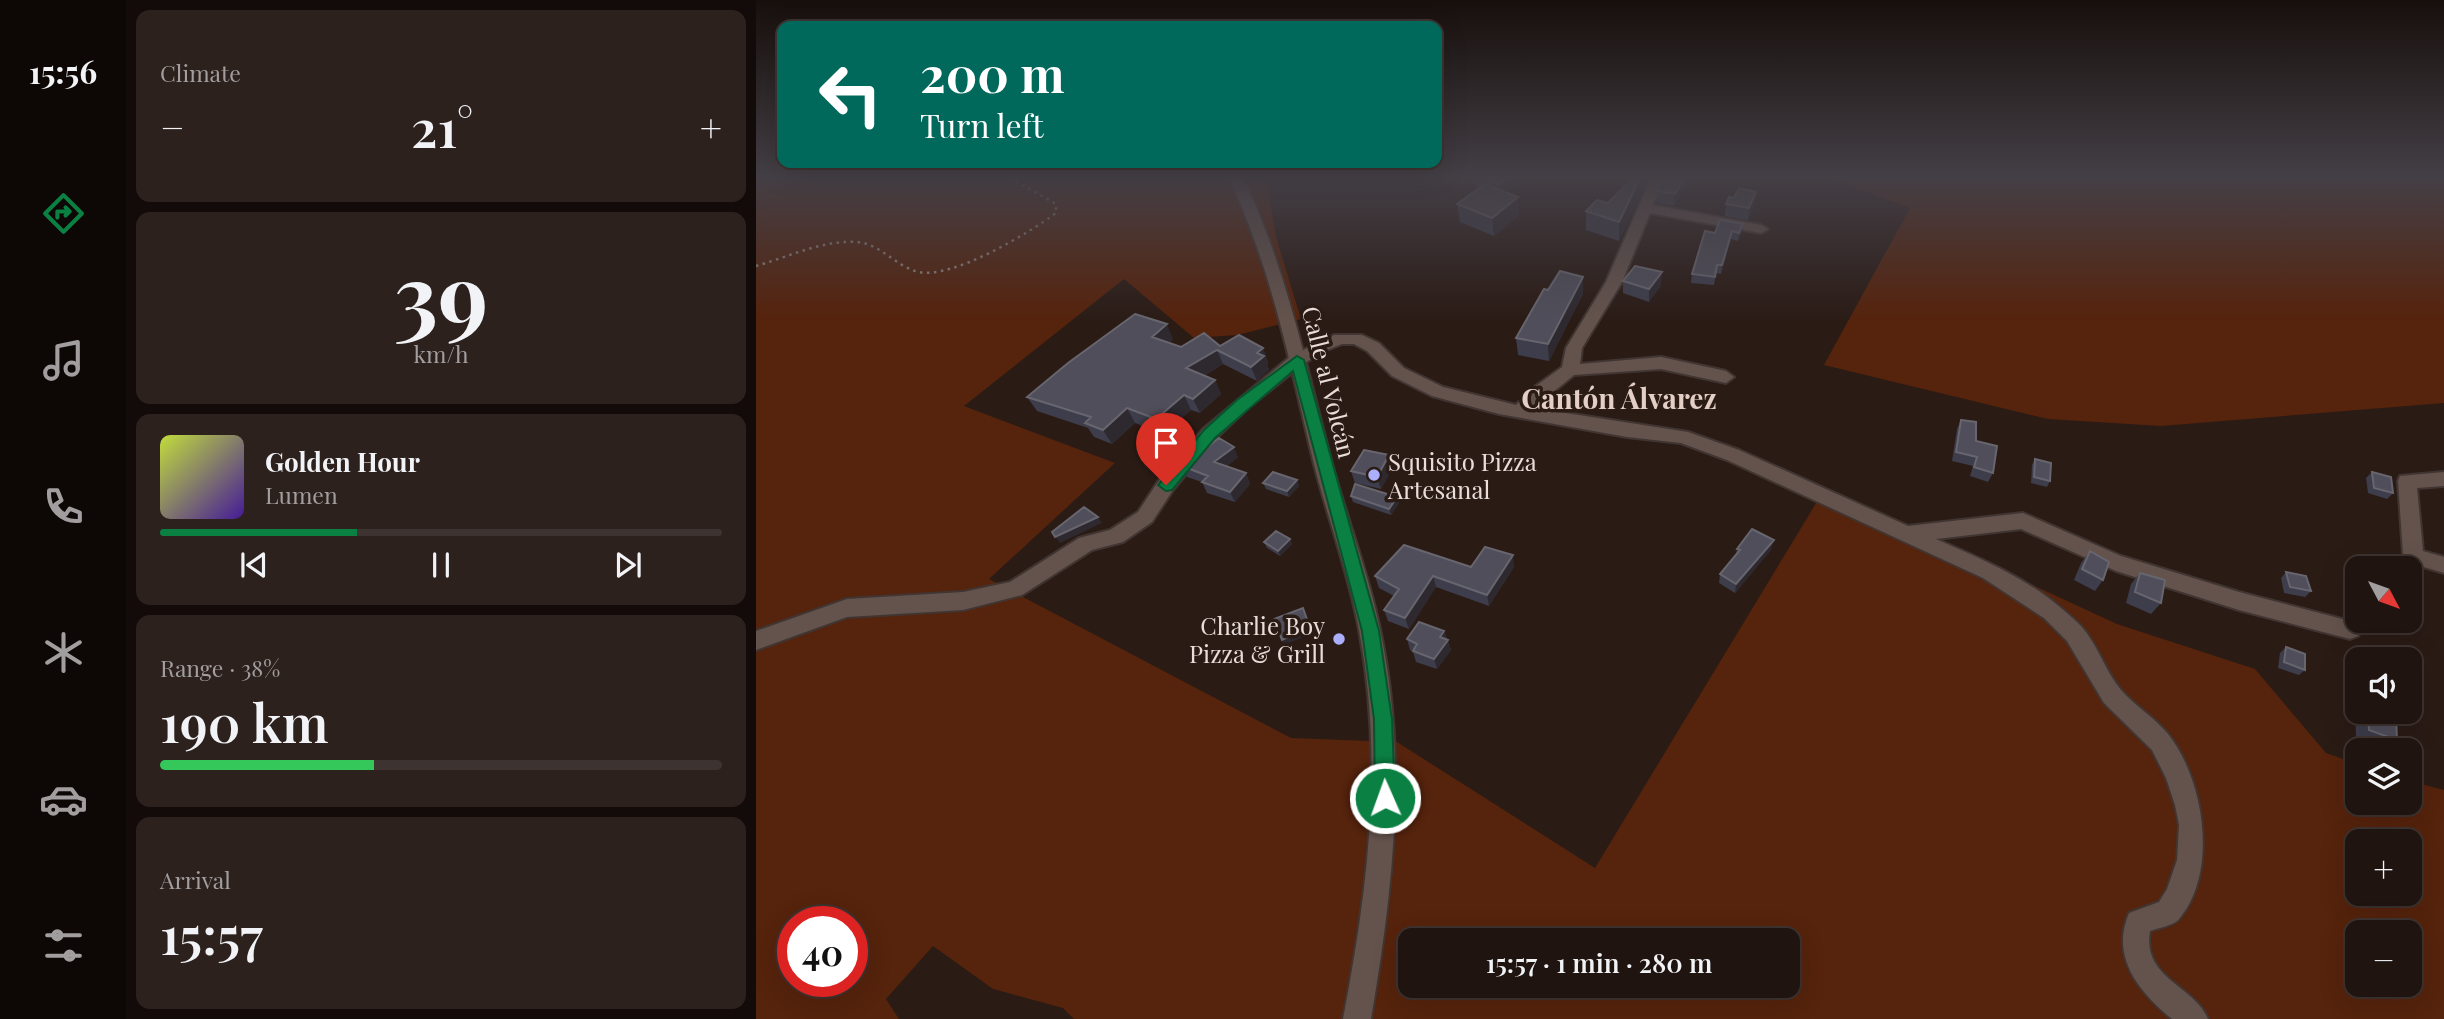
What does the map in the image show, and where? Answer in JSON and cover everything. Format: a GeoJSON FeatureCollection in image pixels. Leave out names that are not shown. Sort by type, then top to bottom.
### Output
{"type":"FeatureCollection","features":[{"type":"Feature","properties":{"kind":"street","name":"Calle al Volcán"},"geometry":{"type":"LineString","coordinates":[[1258,226],[1280,292],[1371,631],[1383,719],[1383,851],[1357,1019]]}},
{"type":"Feature","properties":{"kind":"street"},"geometry":{"type":"LineString","coordinates":[[1570,370],[1574,348],[1614,282],[1638,226]]}},
{"type":"Feature","properties":{"kind":"street"},"geometry":{"type":"LineString","coordinates":[[1742,226],[1761,229]]}},
{"type":"Feature","properties":{"kind":"street"},"geometry":{"type":"LineString","coordinates":[[756,642],[789,627],[847,608],[963,601],[1015,589],[1086,544],[1116,536],[1144,517],[1166,485],[1209,434],[1242,404],[1297,360],[1328,343],[1356,339],[1373,346],[1398,372],[1438,393],[1520,411],[1698,442],[1733,455],[1990,572],[2051,612],[2075,634],[2112,696],[2160,742],[2177,775],[2191,825],[2190,860],[2178,896],[2168,912],[2138,922],[2134,936],[2135,951],[2151,982],[2194,1019]]}},
{"type":"Feature","properties":{"kind":"street"},"geometry":{"type":"LineString","coordinates":[[1520,411],[1539,392],[1570,370],[1661,363],[1726,377]]}},
{"type":"Feature","properties":{"kind":"street"},"geometry":{"type":"LineString","coordinates":[[2407,556],[2407,481],[2444,478]]}},
{"type":"Feature","properties":{"kind":"street"},"geometry":{"type":"LineString","coordinates":[[1905,534],[2023,521],[2116,563],[2239,601],[2345,629]]}},
{"type":"Feature","properties":{"kind":"street"},"geometry":{"type":"LineString","coordinates":[[2422,563],[2444,565]]}},
{"type":"Feature","properties":{"kind":"path"},"geometry":{"type":"LineString","coordinates":[[756,267],[838,243],[858,242],[871,246],[898,264],[922,273],[938,272],[965,263],[1037,226]]}},
{"type":"Feature","properties":{"kind":"shaded area"},"geometry":{"type":"Polygon","coordinates":[[[756,226],[1274,226],[1301,319],[1237,335],[1194,338],[1124,279],[964,406],[1115,463],[989,579],[1291,738],[1397,742],[1595,868],[1821,495],[1950,547],[2117,624],[2255,669],[2326,753],[2345,760],[2345,815],[2422,815],[2422,784],[2444,790],[2444,1019],[1074,1019],[1063,1008],[993,989],[933,946],[886,999],[899,1019],[756,1019],[756,226]]]}},
{"type":"Feature","properties":{"kind":"shaded area"},"geometry":{"type":"Polygon","coordinates":[[[1900,226],[2444,226],[2444,403],[2161,426],[2048,419],[1824,365],[1900,226]]]}},
{"type":"Feature","properties":{"kind":"building"},"geometry":{"type":"Polygon","coordinates":[[[1718,226],[1742,226],[1739,233],[1732,231],[1722,265],[1717,265],[1715,277],[1692,274],[1705,231],[1715,233],[1718,226]]]}},
{"type":"Feature","properties":{"kind":"building"},"geometry":{"type":"Polygon","coordinates":[[[1635,266],[1662,272],[1649,289],[1623,281],[1635,266]]]}},
{"type":"Feature","properties":{"kind":"building"},"geometry":{"type":"Polygon","coordinates":[[[1560,271],[1583,277],[1548,344],[1516,338],[1544,289],[1548,290],[1560,271]]]}},
{"type":"Feature","properties":{"kind":"building"},"geometry":{"type":"Polygon","coordinates":[[[1135,314],[1167,324],[1152,337],[1181,347],[1204,333],[1220,346],[1239,335],[1263,348],[1257,353],[1264,356],[1251,367],[1217,350],[1186,368],[1215,380],[1193,399],[1184,395],[1156,419],[1127,408],[1103,430],[1085,423],[1091,417],[1027,397],[1068,363],[1135,314]]]}},
{"type":"Feature","properties":{"kind":"building"},"geometry":{"type":"Polygon","coordinates":[[[1961,420],[1976,422],[1976,441],[1997,446],[1993,473],[1974,467],[1977,457],[1956,452],[1961,420]]]}},
{"type":"Feature","properties":{"kind":"building"},"geometry":{"type":"Polygon","coordinates":[[[1219,438],[1234,447],[1214,462],[1246,473],[1230,492],[1202,482],[1208,476],[1182,466],[1193,453],[1197,455],[1219,438]]]}},
{"type":"Feature","properties":{"kind":"building"},"geometry":{"type":"Polygon","coordinates":[[[1364,450],[1389,455],[1377,477],[1351,471],[1364,450]]]}},
{"type":"Feature","properties":{"kind":"building"},"geometry":{"type":"Polygon","coordinates":[[[2035,459],[2051,463],[2050,481],[2034,477],[2035,459]]]}},
{"type":"Feature","properties":{"kind":"building"},"geometry":{"type":"Polygon","coordinates":[[[1273,472],[1297,480],[1287,491],[1263,483],[1273,472]]]}},
{"type":"Feature","properties":{"kind":"building"},"geometry":{"type":"Polygon","coordinates":[[[2372,472],[2391,477],[2393,493],[2374,488],[2372,472]]]}},
{"type":"Feature","properties":{"kind":"building"},"geometry":{"type":"Polygon","coordinates":[[[1355,484],[1397,497],[1389,509],[1351,496],[1355,484]]]}},
{"type":"Feature","properties":{"kind":"building"},"geometry":{"type":"Polygon","coordinates":[[[1084,507],[1098,517],[1055,537],[1052,532],[1084,507]]]}},
{"type":"Feature","properties":{"kind":"building"},"geometry":{"type":"Polygon","coordinates":[[[1752,529],[1774,540],[1736,584],[1720,574],[1740,550],[1737,549],[1752,529]]]}},
{"type":"Feature","properties":{"kind":"building"},"geometry":{"type":"Polygon","coordinates":[[[1276,531],[1290,539],[1278,551],[1264,542],[1276,531]]]}},
{"type":"Feature","properties":{"kind":"building"},"geometry":{"type":"Polygon","coordinates":[[[1404,545],[1471,567],[1485,547],[1513,555],[1487,595],[1433,576],[1405,618],[1384,610],[1399,589],[1375,576],[1404,545]]]}},
{"type":"Feature","properties":{"kind":"building"},"geometry":{"type":"Polygon","coordinates":[[[2090,551],[2109,562],[2103,580],[2082,569],[2090,551]]]}},
{"type":"Feature","properties":{"kind":"building"},"geometry":{"type":"Polygon","coordinates":[[[2286,572],[2306,576],[2311,591],[2290,587],[2286,572]]]}},
{"type":"Feature","properties":{"kind":"building"},"geometry":{"type":"Polygon","coordinates":[[[2140,573],[2165,580],[2161,603],[2135,592],[2140,573]]]}},
{"type":"Feature","properties":{"kind":"building"},"geometry":{"type":"Polygon","coordinates":[[[1303,608],[1310,628],[1282,640],[1274,619],[1303,608]]]}},
{"type":"Feature","properties":{"kind":"building"},"geometry":{"type":"Polygon","coordinates":[[[1419,622],[1444,631],[1440,637],[1448,640],[1434,659],[1413,651],[1417,644],[1407,639],[1419,622]]]}},
{"type":"Feature","properties":{"kind":"building"},"geometry":{"type":"Polygon","coordinates":[[[2286,647],[2305,654],[2305,670],[2284,662],[2286,647]]]}},
{"type":"Feature","properties":{"kind":"building"},"geometry":{"type":"Polygon","coordinates":[[[2369,724],[2396,724],[2397,738],[2391,738],[2369,730],[2369,724]]]}},
{"type":"Feature","properties":{"kind":"place","name":"Squisito Pizza Artesanal"},"geometry":{"type":"Point","coordinates":[1374,475]}},
{"type":"Feature","properties":{"kind":"place","name":"Charlie Boy Pizza & Grill"},"geometry":{"type":"Point","coordinates":[1339,639]}},
{"type":"Feature","properties":{"kind":"district","name":"Cantón Álvarez"},"geometry":{"type":"Point","coordinates":[1619,397]}},
{"type":"Feature","properties":{"kind":"route"},"geometry":{"type":"LineString","coordinates":[[1166,485],[1209,434],[1297,360],[1371,631],[1383,719],[1385,798]]}}]}
